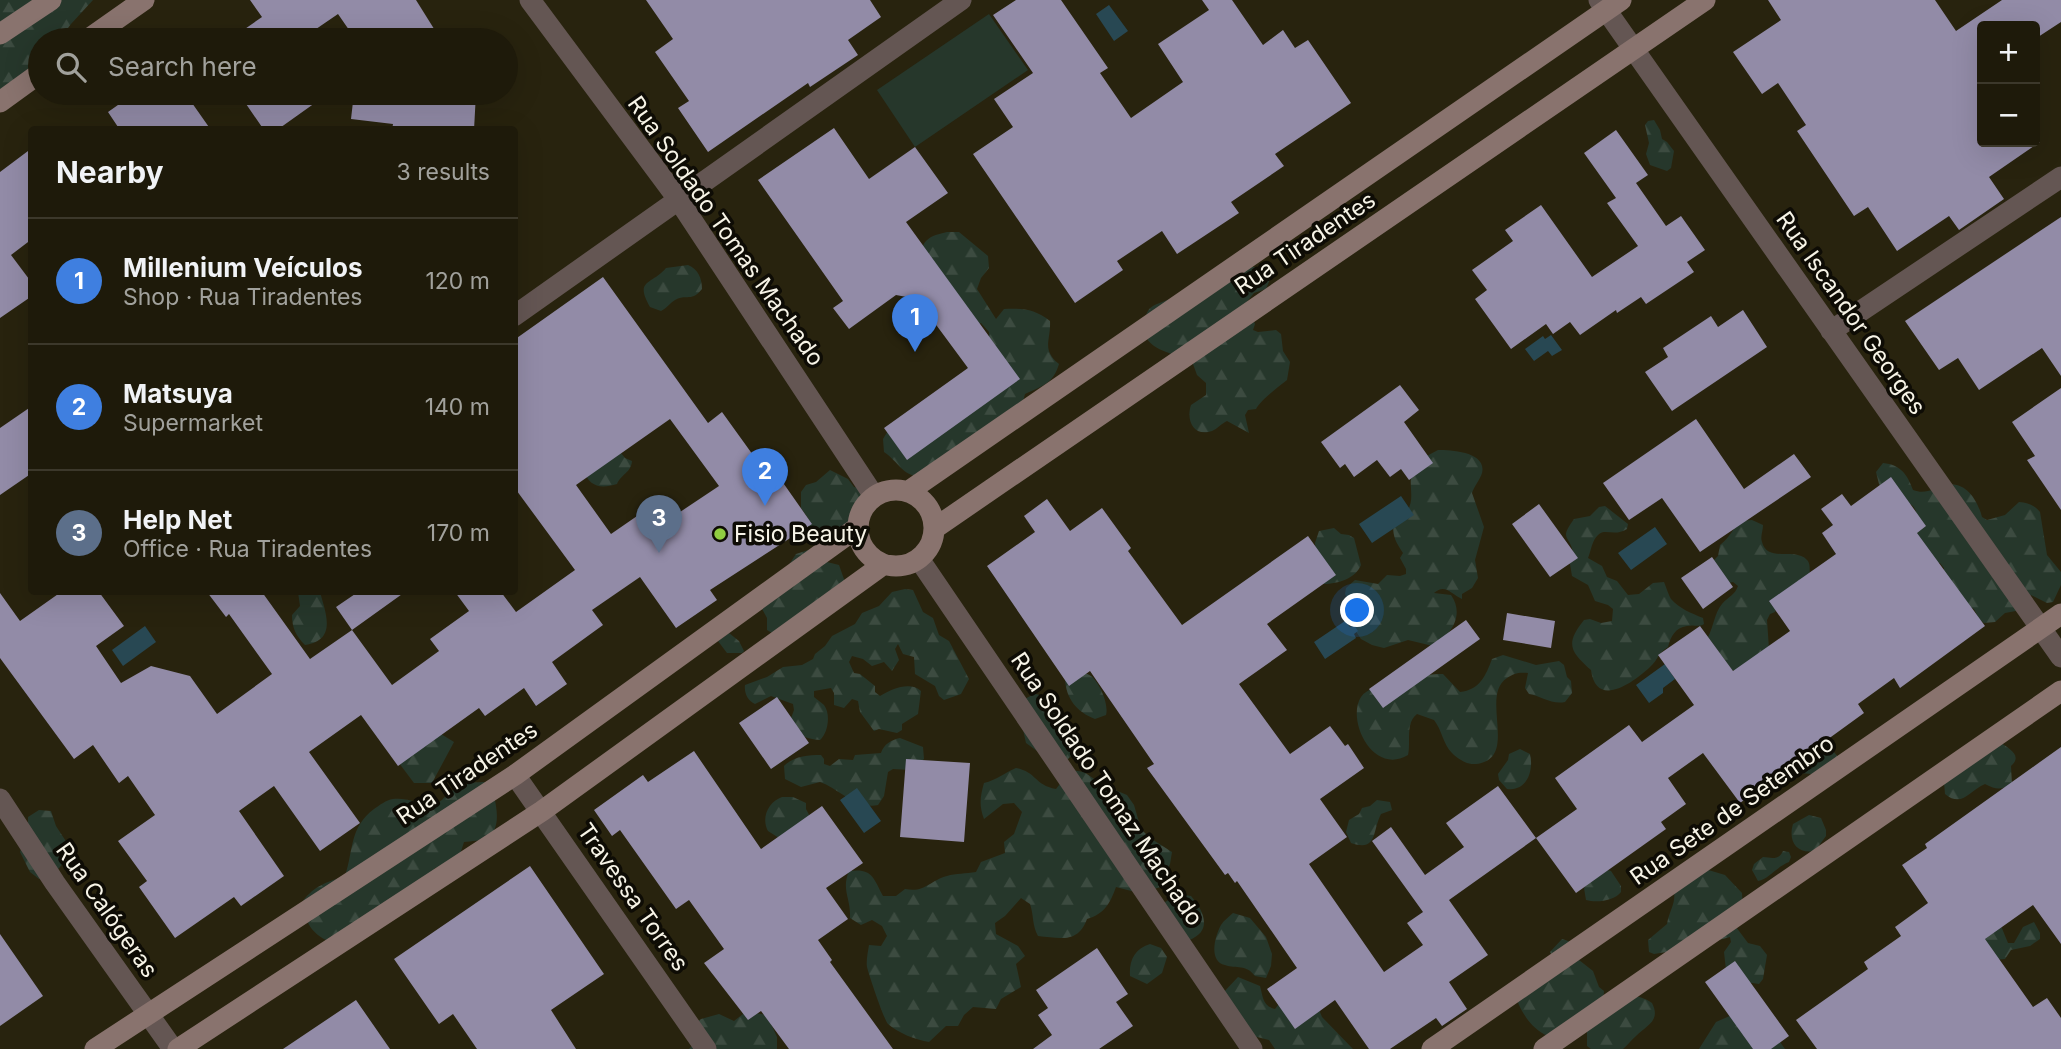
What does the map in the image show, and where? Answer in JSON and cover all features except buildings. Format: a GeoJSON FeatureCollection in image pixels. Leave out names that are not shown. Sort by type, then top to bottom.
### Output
{"type":"FeatureCollection","features":[{"type":"Feature","properties":{"kind":"main road"},"geometry":{"type":"LineString","coordinates":[[0,34],[51,0]]}},
{"type":"Feature","properties":{"kind":"main road"},"geometry":{"type":"LineString","coordinates":[[104,28],[144,0]]}},
{"type":"Feature","properties":{"kind":"main road","name":"Rua Tiradentes"},"geometry":{"type":"LineString","coordinates":[[936,528],[1705,0]]}},
{"type":"Feature","properties":{"kind":"main road","name":"Rua Tiradentes"},"geometry":{"type":"LineString","coordinates":[[909,491],[1609,3]]}},
{"type":"Feature","properties":{"kind":"main road"},"geometry":{"type":"LineString","coordinates":[[0,102],[28,82]]}},
{"type":"Feature","properties":{"kind":"main road"},"geometry":{"type":"LineString","coordinates":[[897,489],[909,491],[928,505],[936,528],[928,551],[919,559],[908,565],[884,564],[865,550],[859,539],[860,515],[874,496],[897,489]]}},
{"type":"Feature","properties":{"kind":"main road","name":"Rua Tiradentes"},"geometry":{"type":"LineString","coordinates":[[95,1049],[146,1013],[515,775],[858,527]]}},
{"type":"Feature","properties":{"kind":"main road"},"geometry":{"type":"LineString","coordinates":[[175,1049],[542,811],[884,564]]}},
{"type":"Feature","properties":{"kind":"main road","name":"Rua Sete de Setembro"},"geometry":{"type":"LineString","coordinates":[[1432,1049],[2061,614]]}},
{"type":"Feature","properties":{"kind":"main road"},"geometry":{"type":"LineString","coordinates":[[1544,1049],[2061,691]]}},
{"type":"Feature","properties":{"kind":"street","name":"Rua Soldado Tomas Machado"},"geometry":{"type":"LineString","coordinates":[[530,0],[678,199],[874,496]]}},
{"type":"Feature","properties":{"kind":"street"},"geometry":{"type":"LineString","coordinates":[[518,314],[961,0]]}},
{"type":"Feature","properties":{"kind":"street","name":"Rua Iscandor Georges"},"geometry":{"type":"LineString","coordinates":[[1609,3],[1633,50],[2061,657]]}},
{"type":"Feature","properties":{"kind":"street"},"geometry":{"type":"LineString","coordinates":[[1832,331],[2061,177]]}},
{"type":"Feature","properties":{"kind":"street","name":"Rua Soldado Tomaz Machado"},"geometry":{"type":"LineString","coordinates":[[919,559],[1252,1049]]}},
{"type":"Feature","properties":{"kind":"street","name":"Travessa Torres"},"geometry":{"type":"LineString","coordinates":[[515,775],[706,1049]]}},
{"type":"Feature","properties":{"kind":"street","name":"Rua Calógeras"},"geometry":{"type":"LineString","coordinates":[[0,799],[146,1013],[175,1049]]}},
{"type":"Feature","properties":{"kind":"green space"},"geometry":{"type":"Polygon","coordinates":[[[0,0],[93,0],[68,28],[28,28],[28,79],[0,111],[0,0]]]}},
{"type":"Feature","properties":{"kind":"green space"},"geometry":{"type":"Polygon","coordinates":[[[989,14],[1028,70],[915,147],[877,90],[989,14]]]}},
{"type":"Feature","properties":{"kind":"green space"},"geometry":{"type":"Polygon","coordinates":[[[1654,120],[1662,139],[1674,151],[1671,168],[1667,171],[1650,165],[1646,154],[1649,143],[1645,125],[1654,120]]]}},
{"type":"Feature","properties":{"kind":"green space"},"geometry":{"type":"Polygon","coordinates":[[[947,232],[959,232],[988,256],[989,268],[977,289],[996,319],[1004,309],[1017,309],[1034,312],[1050,321],[1050,354],[1059,364],[1050,380],[1025,394],[1022,405],[922,478],[905,471],[884,452],[883,439],[889,429],[961,382],[971,360],[989,343],[989,332],[981,323],[969,328],[932,323],[924,294],[921,257],[926,241],[947,232]]]}},
{"type":"Feature","properties":{"kind":"green space"},"geometry":{"type":"Polygon","coordinates":[[[688,265],[699,274],[702,289],[695,296],[675,300],[661,311],[650,307],[644,291],[647,283],[666,268],[688,265]]]}},
{"type":"Feature","properties":{"kind":"green space"},"geometry":{"type":"Polygon","coordinates":[[[1251,267],[1269,267],[1273,272],[1266,289],[1254,293],[1246,303],[1255,324],[1253,330],[1276,330],[1281,334],[1283,351],[1290,362],[1287,380],[1256,409],[1248,410],[1245,415],[1249,433],[1227,421],[1212,431],[1200,432],[1192,426],[1190,411],[1191,405],[1206,395],[1206,383],[1197,375],[1193,364],[1181,361],[1150,342],[1145,334],[1146,315],[1154,305],[1251,267]]]}},
{"type":"Feature","properties":{"kind":"green space"},"geometry":{"type":"Polygon","coordinates":[[[1438,450],[1474,456],[1482,466],[1481,476],[1472,493],[1484,527],[1475,560],[1478,578],[1472,588],[1462,594],[1462,599],[1445,589],[1434,593],[1451,595],[1457,610],[1450,630],[1433,646],[1408,640],[1384,648],[1372,645],[1361,639],[1351,623],[1346,588],[1355,580],[1378,584],[1387,575],[1406,574],[1400,558],[1403,553],[1395,540],[1393,524],[1410,506],[1411,470],[1423,458],[1438,450]]]}},
{"type":"Feature","properties":{"kind":"green space"},"geometry":{"type":"Polygon","coordinates":[[[621,453],[632,461],[630,468],[617,484],[601,486],[589,480],[583,470],[621,453]]]}},
{"type":"Feature","properties":{"kind":"green space"},"geometry":{"type":"Polygon","coordinates":[[[1883,463],[1902,471],[1913,490],[1922,492],[1947,485],[1960,486],[1970,494],[1982,517],[1987,520],[2005,515],[2019,502],[2036,508],[2040,512],[2047,555],[2061,572],[2061,585],[2053,602],[2047,603],[2031,595],[2021,610],[2005,613],[1995,622],[1984,623],[1979,619],[1974,609],[1944,580],[1944,568],[1940,563],[1934,563],[1923,550],[1917,534],[1914,508],[1909,503],[1885,494],[1876,472],[1883,463]]]}},
{"type":"Feature","properties":{"kind":"green space"},"geometry":{"type":"Polygon","coordinates":[[[830,470],[848,479],[854,487],[860,488],[865,497],[865,506],[861,514],[846,528],[817,540],[810,533],[808,518],[801,508],[801,492],[806,485],[816,482],[830,470]]]}},
{"type":"Feature","properties":{"kind":"green space"},"geometry":{"type":"Polygon","coordinates":[[[1605,506],[1628,524],[1627,529],[1598,535],[1588,558],[1602,566],[1607,577],[1617,581],[1628,595],[1639,594],[1653,583],[1664,582],[1671,599],[1682,608],[1703,618],[1704,624],[1679,629],[1672,636],[1668,647],[1643,673],[1625,685],[1607,690],[1594,682],[1591,670],[1578,658],[1572,641],[1584,620],[1601,623],[1612,621],[1613,609],[1595,601],[1588,585],[1572,576],[1570,564],[1573,552],[1566,537],[1574,519],[1590,516],[1599,507],[1605,506]]]}},
{"type":"Feature","properties":{"kind":"green space"},"geometry":{"type":"Polygon","coordinates":[[[1752,520],[1763,525],[1761,540],[1765,548],[1770,552],[1802,556],[1809,563],[1810,576],[1770,614],[1767,620],[1769,649],[1737,672],[1732,670],[1708,637],[1719,608],[1738,586],[1733,582],[1728,583],[1710,564],[1718,556],[1720,545],[1740,521],[1752,520]]]}},
{"type":"Feature","properties":{"kind":"green space"},"geometry":{"type":"Polygon","coordinates":[[[1334,528],[1341,534],[1354,538],[1361,565],[1359,570],[1346,579],[1324,584],[1318,577],[1315,543],[1319,531],[1334,528]]]}},
{"type":"Feature","properties":{"kind":"green space"},"geometry":{"type":"Polygon","coordinates":[[[811,549],[827,562],[839,565],[845,582],[772,633],[767,630],[767,618],[761,607],[796,554],[811,549]]]}},
{"type":"Feature","properties":{"kind":"green space"},"geometry":{"type":"Polygon","coordinates":[[[913,590],[923,612],[933,618],[939,635],[949,641],[969,679],[961,694],[944,700],[935,686],[915,674],[914,657],[903,654],[898,644],[895,649],[899,660],[892,671],[884,662],[872,666],[863,659],[852,656],[849,662],[854,673],[860,674],[875,686],[875,692],[880,696],[906,686],[921,691],[918,714],[902,724],[902,730],[897,733],[879,729],[874,731],[860,712],[858,701],[852,699],[844,708],[834,705],[831,688],[814,691],[814,697],[824,705],[828,718],[827,728],[820,740],[802,735],[793,726],[790,721],[793,704],[771,696],[755,704],[748,699],[745,685],[767,677],[783,667],[802,665],[813,659],[832,636],[855,624],[862,613],[879,606],[892,592],[913,590]]]}},
{"type":"Feature","properties":{"kind":"green space"},"geometry":{"type":"Polygon","coordinates":[[[298,595],[321,595],[326,617],[327,625],[322,638],[305,645],[295,632],[292,620],[292,615],[300,606],[298,595]]]}},
{"type":"Feature","properties":{"kind":"green space"},"geometry":{"type":"Polygon","coordinates":[[[729,633],[739,641],[744,651],[742,653],[727,653],[718,641],[729,633]]]}},
{"type":"Feature","properties":{"kind":"green space"},"geometry":{"type":"Polygon","coordinates":[[[1503,655],[1536,665],[1559,661],[1564,665],[1571,681],[1572,693],[1565,702],[1551,701],[1529,694],[1525,688],[1528,673],[1517,673],[1507,678],[1499,687],[1498,739],[1489,760],[1476,764],[1466,763],[1449,749],[1434,720],[1417,714],[1411,722],[1408,755],[1395,759],[1384,758],[1374,752],[1366,742],[1360,731],[1357,707],[1367,691],[1399,680],[1443,674],[1460,692],[1467,691],[1481,681],[1492,659],[1503,655]]]}},
{"type":"Feature","properties":{"kind":"green space"},"geometry":{"type":"Polygon","coordinates":[[[1074,670],[1089,675],[1098,684],[1105,700],[1106,715],[1095,719],[1074,704],[1065,679],[1074,670]]]}},
{"type":"Feature","properties":{"kind":"green space"},"geometry":{"type":"Polygon","coordinates":[[[1034,694],[1051,702],[1072,732],[1073,752],[1068,759],[1051,761],[1026,743],[1022,725],[1023,700],[1034,694]]]}},
{"type":"Feature","properties":{"kind":"green space"},"geometry":{"type":"Polygon","coordinates":[[[441,734],[454,742],[432,783],[414,783],[399,763],[441,734]]]}},
{"type":"Feature","properties":{"kind":"green space"},"geometry":{"type":"Polygon","coordinates":[[[900,738],[923,747],[924,759],[911,770],[893,769],[888,772],[884,796],[878,805],[855,802],[820,782],[801,787],[785,779],[784,766],[797,758],[821,755],[824,764],[830,766],[839,759],[853,760],[855,755],[881,753],[888,743],[900,738]]]}},
{"type":"Feature","properties":{"kind":"green space"},"geometry":{"type":"Polygon","coordinates":[[[1819,741],[1829,746],[1838,757],[1812,774],[1800,773],[1794,776],[1770,793],[1759,788],[1819,741]]]}},
{"type":"Feature","properties":{"kind":"green space"},"geometry":{"type":"Polygon","coordinates":[[[2000,742],[2015,755],[2016,759],[2011,766],[2012,784],[1999,788],[1985,784],[1961,799],[1945,794],[1944,782],[2000,742]]]}},
{"type":"Feature","properties":{"kind":"green space"},"geometry":{"type":"Polygon","coordinates":[[[1520,749],[1530,754],[1530,773],[1520,787],[1507,789],[1499,780],[1498,774],[1509,754],[1520,749]]]}},
{"type":"Feature","properties":{"kind":"green space"},"geometry":{"type":"Polygon","coordinates":[[[1016,768],[1028,772],[1043,785],[1056,789],[1071,770],[1084,772],[1103,785],[1127,795],[1134,805],[1141,829],[1172,852],[1161,887],[1139,893],[1116,887],[1106,908],[1087,919],[1079,932],[1067,938],[1038,936],[1030,904],[1021,898],[995,923],[996,934],[1018,946],[1025,956],[1016,964],[1021,987],[1001,999],[996,1009],[973,1007],[964,1015],[958,1026],[946,1026],[929,1042],[907,1036],[888,1024],[883,1015],[867,967],[867,959],[869,945],[881,946],[887,936],[882,926],[872,920],[861,925],[850,918],[846,889],[849,871],[863,871],[871,875],[883,896],[896,896],[905,889],[922,888],[950,875],[976,872],[981,862],[1005,853],[1004,842],[1014,834],[1022,812],[1014,803],[1003,804],[984,819],[981,801],[984,783],[1016,768]]]}},
{"type":"Feature","properties":{"kind":"green space"},"geometry":{"type":"Polygon","coordinates":[[[490,783],[496,804],[497,820],[492,833],[485,839],[464,842],[457,864],[435,868],[418,899],[326,940],[312,929],[306,919],[303,901],[316,888],[345,876],[356,831],[374,809],[393,799],[430,804],[441,801],[460,786],[490,783]]]}},
{"type":"Feature","properties":{"kind":"green space"},"geometry":{"type":"Polygon","coordinates":[[[782,797],[793,797],[806,803],[806,809],[814,824],[779,838],[768,831],[765,821],[767,811],[782,797]]]}},
{"type":"Feature","properties":{"kind":"green space"},"geometry":{"type":"Polygon","coordinates":[[[1377,800],[1390,802],[1392,810],[1381,814],[1370,842],[1366,845],[1351,843],[1346,832],[1349,820],[1359,814],[1362,808],[1377,800]]]}},
{"type":"Feature","properties":{"kind":"green space"},"geometry":{"type":"Polygon","coordinates":[[[39,810],[51,811],[56,826],[69,846],[60,867],[51,875],[39,879],[30,872],[20,852],[28,829],[28,817],[39,810]]]}},
{"type":"Feature","properties":{"kind":"green space"},"geometry":{"type":"Polygon","coordinates":[[[1809,815],[1821,818],[1826,830],[1826,836],[1815,851],[1798,848],[1792,836],[1793,824],[1809,815]]]}},
{"type":"Feature","properties":{"kind":"green space"},"geometry":{"type":"Polygon","coordinates":[[[1783,851],[1789,852],[1789,862],[1758,881],[1752,870],[1754,864],[1763,857],[1777,857],[1783,851]]]}},
{"type":"Feature","properties":{"kind":"green space"},"geometry":{"type":"Polygon","coordinates":[[[1604,869],[1611,871],[1621,886],[1621,892],[1605,900],[1586,900],[1584,888],[1604,869]]]}},
{"type":"Feature","properties":{"kind":"green space"},"geometry":{"type":"Polygon","coordinates":[[[1705,869],[1725,875],[1742,893],[1743,911],[1736,927],[1748,943],[1760,946],[1767,955],[1763,979],[1759,984],[1746,982],[1726,970],[1724,952],[1731,942],[1730,937],[1719,940],[1686,939],[1673,951],[1654,954],[1649,952],[1648,940],[1667,924],[1674,891],[1705,869]]]}},
{"type":"Feature","properties":{"kind":"green space"},"geometry":{"type":"Polygon","coordinates":[[[1177,894],[1191,896],[1200,908],[1204,920],[1201,931],[1189,940],[1161,905],[1177,894]]]}},
{"type":"Feature","properties":{"kind":"green space"},"geometry":{"type":"Polygon","coordinates":[[[1966,895],[2001,926],[2008,943],[2014,943],[2023,927],[2034,922],[2040,939],[2030,946],[2011,950],[2005,959],[1992,960],[1966,895]]]}},
{"type":"Feature","properties":{"kind":"green space"},"geometry":{"type":"Polygon","coordinates":[[[1233,913],[1250,918],[1266,937],[1272,954],[1266,978],[1255,976],[1245,968],[1225,965],[1216,959],[1214,948],[1217,935],[1222,923],[1233,913]]]}},
{"type":"Feature","properties":{"kind":"green space"},"geometry":{"type":"Polygon","coordinates":[[[1562,939],[1572,944],[1579,960],[1593,971],[1599,987],[1604,991],[1603,1003],[1634,996],[1652,1003],[1655,1014],[1652,1022],[1623,1049],[1591,1049],[1587,1046],[1587,1027],[1548,1036],[1533,1026],[1522,1011],[1517,1000],[1554,959],[1550,952],[1562,939]]]}},
{"type":"Feature","properties":{"kind":"green space"},"geometry":{"type":"Polygon","coordinates":[[[1150,944],[1161,948],[1167,957],[1162,973],[1147,984],[1130,976],[1130,971],[1136,952],[1150,944]]]}},
{"type":"Feature","properties":{"kind":"green space"},"geometry":{"type":"Polygon","coordinates":[[[1238,977],[1260,986],[1265,1003],[1271,1008],[1275,1009],[1282,1000],[1322,1000],[1322,1017],[1353,1049],[1275,1049],[1269,1040],[1245,1034],[1222,994],[1238,977]]]}},
{"type":"Feature","properties":{"kind":"green space"},"geometry":{"type":"Polygon","coordinates":[[[719,1014],[734,1021],[743,1014],[767,1015],[777,1037],[777,1049],[689,1049],[693,1045],[697,1022],[701,1019],[719,1014]]]}},
{"type":"Feature","properties":{"kind":"green space"},"geometry":{"type":"Polygon","coordinates":[[[1732,1015],[1780,1042],[1785,1049],[1699,1049],[1716,1022],[1732,1015]]]}},
{"type":"Feature","properties":{"kind":"water"},"geometry":{"type":"Polygon","coordinates":[[[1109,5],[1128,31],[1114,41],[1096,14],[1109,5]]]}},
{"type":"Feature","properties":{"kind":"water"},"geometry":{"type":"Polygon","coordinates":[[[1551,335],[1562,350],[1552,356],[1548,351],[1534,361],[1525,349],[1543,336],[1545,339],[1551,335]]]}},
{"type":"Feature","properties":{"kind":"water"},"geometry":{"type":"Polygon","coordinates":[[[1401,496],[1414,515],[1372,543],[1359,524],[1401,496]]]}},
{"type":"Feature","properties":{"kind":"water"},"geometry":{"type":"Polygon","coordinates":[[[1655,527],[1667,544],[1631,570],[1618,553],[1655,527]]]}},
{"type":"Feature","properties":{"kind":"water"},"geometry":{"type":"Polygon","coordinates":[[[1345,621],[1350,627],[1354,625],[1358,631],[1354,634],[1356,638],[1325,659],[1314,642],[1345,621]]]}},
{"type":"Feature","properties":{"kind":"water"},"geometry":{"type":"Polygon","coordinates":[[[145,626],[156,642],[123,666],[112,650],[145,626]]]}},
{"type":"Feature","properties":{"kind":"water"},"geometry":{"type":"Polygon","coordinates":[[[1665,664],[1675,679],[1663,688],[1663,693],[1649,703],[1636,685],[1665,664]]]}},
{"type":"Feature","properties":{"kind":"water"},"geometry":{"type":"Polygon","coordinates":[[[857,788],[881,821],[864,833],[840,800],[857,788]]]}},
{"type":"Feature","properties":{"kind":"place","name":"Millenium Veículos"},"geometry":{"type":"Point","coordinates":[915,352]}},
{"type":"Feature","properties":{"kind":"place","name":"Matsuya"},"geometry":{"type":"Point","coordinates":[765,506]}},
{"type":"Feature","properties":{"kind":"place","name":"Fisio Beauty"},"geometry":{"type":"Point","coordinates":[720,534]}},
{"type":"Feature","properties":{"kind":"place","name":"Help Net"},"geometry":{"type":"Point","coordinates":[659,553]}}]}
